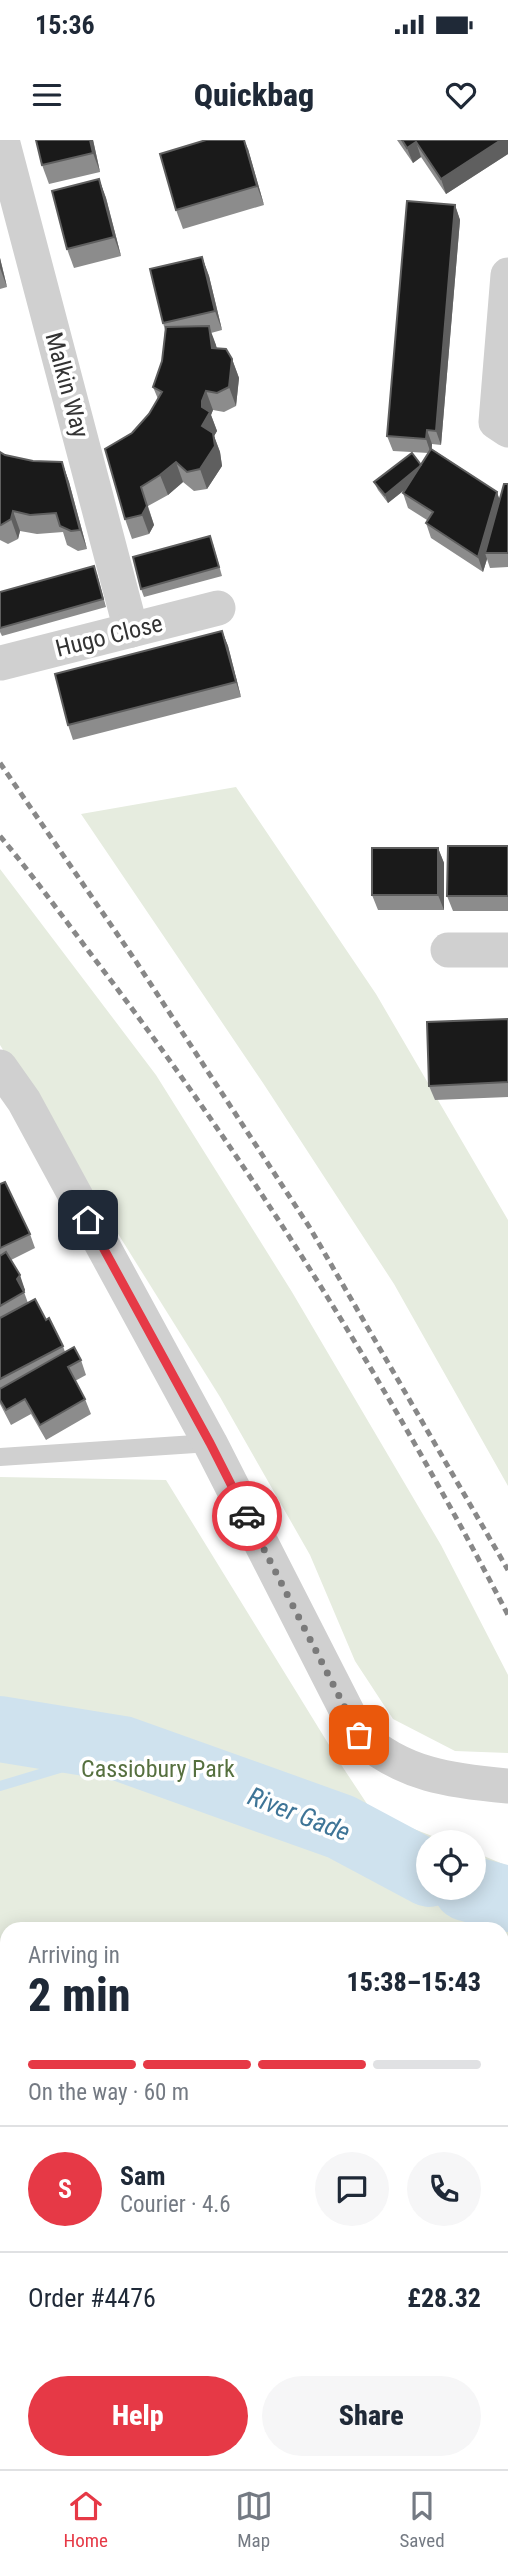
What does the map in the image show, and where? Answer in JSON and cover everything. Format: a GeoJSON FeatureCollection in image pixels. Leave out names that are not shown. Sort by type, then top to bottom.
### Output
{"type":"FeatureCollection","features":[{"type":"Feature","properties":{"kind":"street","name":"Malkin Way"},"geometry":{"type":"LineString","coordinates":[[2,140],[131,630]]}},
{"type":"Feature","properties":{"kind":"street"},"geometry":{"type":"LineString","coordinates":[[508,275],[496,422],[508,430]]}},
{"type":"Feature","properties":{"kind":"street","name":"Hugo Close"},"geometry":{"type":"LineString","coordinates":[[1,663],[218,608]]}},
{"type":"Feature","properties":{"kind":"street"},"geometry":{"type":"LineString","coordinates":[[448,950],[508,950]]}},
{"type":"Feature","properties":{"kind":"street"},"geometry":{"type":"LineString","coordinates":[[0,1067],[23,1101],[210,1443],[359,1735],[390,1760],[419,1772],[464,1782],[508,1786]]}},
{"type":"Feature","properties":{"kind":"lane"},"geometry":{"type":"LineString","coordinates":[[0,1457],[210,1443]]}},
{"type":"Feature","properties":{"kind":"green space"},"geometry":{"type":"Polygon","coordinates":[[[236,787],[376,994],[508,1220],[508,1486],[394,1284],[263,1083],[81,814],[236,787]]]}},
{"type":"Feature","properties":{"kind":"green space"},"geometry":{"type":"Polygon","coordinates":[[[0,869],[156,1075],[292,1292],[441,1545],[508,1675],[508,1753],[455,1751],[393,1719],[355,1661],[310,1555],[220,1397],[0,1045],[0,869]]]}},
{"type":"Feature","properties":{"kind":"green space","name":"Cassiobury Park"},"geometry":{"type":"Polygon","coordinates":[[[0,1477],[166,1480],[373,1813],[417,1830],[416,1900],[486,1900],[486,1857],[508,1866],[508,1922],[0,1922],[0,1477]]]}},
{"type":"Feature","properties":{"kind":"building"},"geometry":{"type":"Polygon","coordinates":[[[36,140],[90,140],[93,153],[42,165],[36,140]]]}},
{"type":"Feature","properties":{"kind":"building"},"geometry":{"type":"Polygon","coordinates":[[[206,140],[244,140],[257,186],[176,210],[160,154],[206,140]]]}},
{"type":"Feature","properties":{"kind":"building"},"geometry":{"type":"Polygon","coordinates":[[[402,140],[501,140],[441,179],[416,142],[407,148],[402,140]]]}},
{"type":"Feature","properties":{"kind":"building"},"geometry":{"type":"Polygon","coordinates":[[[99,179],[114,237],[67,249],[52,191],[99,179]]]}},
{"type":"Feature","properties":{"kind":"building"},"geometry":{"type":"Polygon","coordinates":[[[407,201],[455,205],[436,431],[427,430],[426,439],[387,436],[407,201]]]}},
{"type":"Feature","properties":{"kind":"building"},"geometry":{"type":"Polygon","coordinates":[[[202,257],[215,311],[163,323],[150,269],[202,257]]]}},
{"type":"Feature","properties":{"kind":"building"},"geometry":{"type":"Polygon","coordinates":[[[209,326],[212,348],[226,349],[232,359],[229,387],[217,393],[206,391],[202,401],[202,407],[210,412],[202,426],[213,433],[215,446],[200,469],[187,472],[176,462],[141,487],[147,506],[142,515],[125,519],[105,449],[132,433],[149,414],[162,392],[153,387],[162,361],[166,327],[209,326]]]}},
{"type":"Feature","properties":{"kind":"building"},"geometry":{"type":"Polygon","coordinates":[[[431,449],[497,492],[478,557],[426,523],[433,512],[403,493],[431,449]]]}},
{"type":"Feature","properties":{"kind":"building"},"geometry":{"type":"Polygon","coordinates":[[[0,452],[33,461],[62,462],[80,530],[71,531],[60,526],[56,513],[30,515],[13,511],[11,519],[1,525],[0,452]]]}},
{"type":"Feature","properties":{"kind":"building"},"geometry":{"type":"Polygon","coordinates":[[[412,453],[421,465],[385,495],[374,482],[412,453]]]}},
{"type":"Feature","properties":{"kind":"building"},"geometry":{"type":"Polygon","coordinates":[[[504,484],[508,484],[508,553],[485,553],[504,484]]]}},
{"type":"Feature","properties":{"kind":"building"},"geometry":{"type":"Polygon","coordinates":[[[210,536],[219,567],[141,589],[133,557],[210,536]]]}},
{"type":"Feature","properties":{"kind":"building"},"geometry":{"type":"Polygon","coordinates":[[[94,566],[103,599],[0,628],[0,592],[94,566]]]}},
{"type":"Feature","properties":{"kind":"building"},"geometry":{"type":"Polygon","coordinates":[[[222,631],[236,682],[68,725],[55,674],[222,631]]]}},
{"type":"Feature","properties":{"kind":"building"},"geometry":{"type":"Polygon","coordinates":[[[448,846],[508,846],[508,896],[447,896],[448,846]]]}},
{"type":"Feature","properties":{"kind":"building"},"geometry":{"type":"Polygon","coordinates":[[[372,848],[438,848],[438,895],[372,895],[372,848]]]}},
{"type":"Feature","properties":{"kind":"building"},"geometry":{"type":"Polygon","coordinates":[[[508,1019],[508,1082],[429,1086],[427,1022],[508,1019]]]}},
{"type":"Feature","properties":{"kind":"building"},"geometry":{"type":"Polygon","coordinates":[[[5,1182],[30,1234],[0,1248],[0,1184],[5,1182]]]}},
{"type":"Feature","properties":{"kind":"building"},"geometry":{"type":"Polygon","coordinates":[[[6,1252],[20,1275],[17,1279],[24,1292],[0,1306],[0,1256],[6,1252]]]}},
{"type":"Feature","properties":{"kind":"building"},"geometry":{"type":"Polygon","coordinates":[[[35,1299],[46,1320],[49,1318],[63,1346],[0,1379],[0,1318],[35,1299]]]}},
{"type":"Feature","properties":{"kind":"building"},"geometry":{"type":"Polygon","coordinates":[[[74,1347],[81,1360],[68,1367],[85,1399],[40,1425],[25,1399],[6,1410],[0,1400],[0,1389],[74,1347]]]}},
{"type":"Feature","properties":{"kind":"waterway","name":"River Gade"},"geometry":{"type":"LineString","coordinates":[[0,1729],[123,1749],[341,1827],[416,1867]]}},
{"type":"Feature","properties":{"kind":"waterway"},"geometry":{"type":"LineString","coordinates":[[0,1786],[123,1749]]}},
{"type":"Feature","properties":{"kind":"waterway","name":"River Gade"},"geometry":{"type":"LineString","coordinates":[[486,1893],[508,1899]]}},
{"type":"Feature","properties":{"kind":"railway"},"geometry":{"type":"LineString","coordinates":[[0,763],[135,960],[310,1228],[508,1570]]}},
{"type":"Feature","properties":{"kind":"railway"},"geometry":{"type":"LineString","coordinates":[[0,836],[157,1043],[266,1201],[368,1364],[463,1530],[508,1615]]}},
{"type":"Feature","properties":{"kind":"way so far"},"geometry":{"type":"LineString","coordinates":[[247,1516],[359,1735]]}},
{"type":"Feature","properties":{"kind":"route"},"geometry":{"type":"LineString","coordinates":[[88,1220],[247,1516]]}}]}
